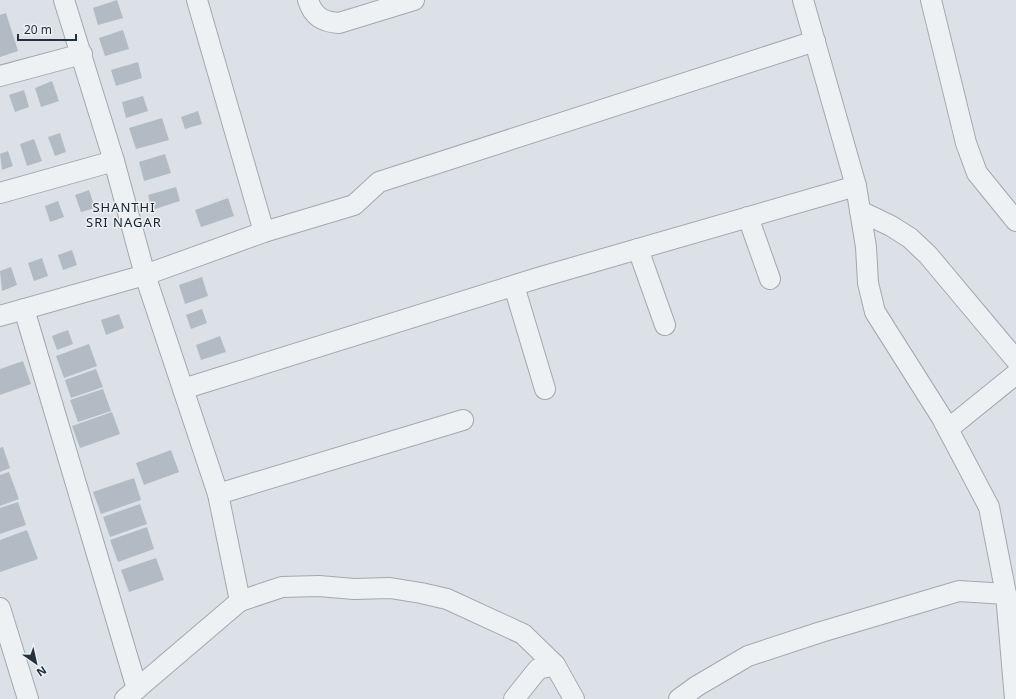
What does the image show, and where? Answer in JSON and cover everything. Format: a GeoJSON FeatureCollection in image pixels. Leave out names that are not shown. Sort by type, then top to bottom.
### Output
{"type":"FeatureCollection","features":[{"type":"Feature","properties":{"kind":"street"},"geometry":{"type":"LineString","coordinates":[[64,0],[82,54],[114,162],[145,275],[218,494],[240,601]]}},
{"type":"Feature","properties":{"kind":"street"},"geometry":{"type":"LineString","coordinates":[[197,0],[264,232]]}},
{"type":"Feature","properties":{"kind":"street"},"geometry":{"type":"LineString","coordinates":[[308,0],[313,12],[329,22],[339,23],[414,0]]}},
{"type":"Feature","properties":{"kind":"street"},"geometry":{"type":"LineString","coordinates":[[803,0],[856,186],[866,247],[868,283],[875,312],[948,430],[989,507],[1006,594],[1015,699]]}},
{"type":"Feature","properties":{"kind":"street"},"geometry":{"type":"LineString","coordinates":[[931,0],[966,143],[977,173],[1016,221]]}},
{"type":"Feature","properties":{"kind":"street"},"geometry":{"type":"LineString","coordinates":[[0,316],[145,275],[264,232],[354,205],[379,182],[815,41]]}},
{"type":"Feature","properties":{"kind":"street"},"geometry":{"type":"LineString","coordinates":[[0,76],[82,54]]}},
{"type":"Feature","properties":{"kind":"street"},"geometry":{"type":"LineString","coordinates":[[0,193],[114,162]]}},
{"type":"Feature","properties":{"kind":"street"},"geometry":{"type":"LineString","coordinates":[[183,389],[514,286],[856,186]]}},
{"type":"Feature","properties":{"kind":"street"},"geometry":{"type":"LineString","coordinates":[[860,211],[891,226],[910,238],[928,255],[1016,360]]}},
{"type":"Feature","properties":{"kind":"street"},"geometry":{"type":"LineString","coordinates":[[748,217],[770,279]]}},
{"type":"Feature","properties":{"kind":"street"},"geometry":{"type":"LineString","coordinates":[[638,249],[665,325]]}},
{"type":"Feature","properties":{"kind":"street"},"geometry":{"type":"LineString","coordinates":[[514,286],[545,389]]}},
{"type":"Feature","properties":{"kind":"street"},"geometry":{"type":"LineString","coordinates":[[24,309],[131,694],[240,601],[282,587],[319,586],[354,589],[390,588],[447,599],[523,634],[555,665],[574,699]]}},
{"type":"Feature","properties":{"kind":"street"},"geometry":{"type":"LineString","coordinates":[[948,430],[1016,374]]}},
{"type":"Feature","properties":{"kind":"street"},"geometry":{"type":"LineString","coordinates":[[218,494],[463,420]]}},
{"type":"Feature","properties":{"kind":"street"},"geometry":{"type":"LineString","coordinates":[[679,699],[697,686],[748,656],[821,632],[959,591],[1006,594]]}},
{"type":"Feature","properties":{"kind":"street"},"geometry":{"type":"LineString","coordinates":[[0,608],[28,699]]}},
{"type":"Feature","properties":{"kind":"street"},"geometry":{"type":"LineString","coordinates":[[514,699],[538,669],[555,665]]}},
{"type":"Feature","properties":{"kind":"building"},"geometry":{"type":"Polygon","coordinates":[[[117,0],[123,18],[98,25],[93,8],[117,0]]]}},
{"type":"Feature","properties":{"kind":"building"},"geometry":{"type":"Polygon","coordinates":[[[6,13],[18,51],[0,57],[0,15],[6,13]]]}},
{"type":"Feature","properties":{"kind":"building"},"geometry":{"type":"Polygon","coordinates":[[[123,30],[129,49],[105,56],[99,38],[123,30]]]}},
{"type":"Feature","properties":{"kind":"building"},"geometry":{"type":"Polygon","coordinates":[[[138,62],[142,78],[116,86],[111,70],[138,62]]]}},
{"type":"Feature","properties":{"kind":"building"},"geometry":{"type":"Polygon","coordinates":[[[52,81],[59,101],[41,107],[35,88],[52,81]]]}},
{"type":"Feature","properties":{"kind":"building"},"geometry":{"type":"Polygon","coordinates":[[[24,90],[29,107],[15,112],[9,95],[24,90]]]}},
{"type":"Feature","properties":{"kind":"building"},"geometry":{"type":"Polygon","coordinates":[[[143,96],[148,111],[126,118],[122,102],[143,96]]]}},
{"type":"Feature","properties":{"kind":"building"},"geometry":{"type":"Polygon","coordinates":[[[198,111],[202,124],[185,129],[181,117],[198,111]]]}},
{"type":"Feature","properties":{"kind":"building"},"geometry":{"type":"Polygon","coordinates":[[[162,118],[169,140],[136,149],[129,128],[162,118]]]}},
{"type":"Feature","properties":{"kind":"building"},"geometry":{"type":"Polygon","coordinates":[[[60,133],[66,152],[55,156],[48,137],[60,133]]]}},
{"type":"Feature","properties":{"kind":"building"},"geometry":{"type":"Polygon","coordinates":[[[34,139],[42,161],[27,166],[20,144],[34,139]]]}},
{"type":"Feature","properties":{"kind":"building"},"geometry":{"type":"Polygon","coordinates":[[[8,151],[13,166],[2,170],[0,154],[8,151]]]}},
{"type":"Feature","properties":{"kind":"building"},"geometry":{"type":"Polygon","coordinates":[[[165,154],[171,173],[144,181],[139,162],[165,154]]]}},
{"type":"Feature","properties":{"kind":"building"},"geometry":{"type":"Polygon","coordinates":[[[176,187],[180,201],[152,210],[148,195],[176,187]]]}},
{"type":"Feature","properties":{"kind":"building"},"geometry":{"type":"Polygon","coordinates":[[[89,190],[95,208],[81,212],[75,195],[89,190]]]}},
{"type":"Feature","properties":{"kind":"building"},"geometry":{"type":"Polygon","coordinates":[[[228,198],[234,216],[201,227],[195,210],[228,198]]]}},
{"type":"Feature","properties":{"kind":"building"},"geometry":{"type":"Polygon","coordinates":[[[58,201],[64,217],[50,222],[45,206],[58,201]]]}},
{"type":"Feature","properties":{"kind":"building"},"geometry":{"type":"Polygon","coordinates":[[[72,250],[77,265],[63,270],[58,255],[72,250]]]}},
{"type":"Feature","properties":{"kind":"building"},"geometry":{"type":"Polygon","coordinates":[[[42,258],[48,276],[34,281],[28,263],[42,258]]]}},
{"type":"Feature","properties":{"kind":"building"},"geometry":{"type":"Polygon","coordinates":[[[11,267],[17,285],[2,291],[0,271],[11,267]]]}},
{"type":"Feature","properties":{"kind":"building"},"geometry":{"type":"Polygon","coordinates":[[[202,277],[208,296],[185,304],[179,285],[202,277]]]}},
{"type":"Feature","properties":{"kind":"building"},"geometry":{"type":"Polygon","coordinates":[[[202,309],[207,323],[191,329],[186,315],[202,309]]]}},
{"type":"Feature","properties":{"kind":"building"},"geometry":{"type":"Polygon","coordinates":[[[119,314],[124,328],[106,335],[101,320],[119,314]]]}},
{"type":"Feature","properties":{"kind":"building"},"geometry":{"type":"Polygon","coordinates":[[[68,330],[73,344],[57,350],[52,336],[68,330]]]}},
{"type":"Feature","properties":{"kind":"building"},"geometry":{"type":"Polygon","coordinates":[[[220,336],[226,352],[201,360],[196,345],[220,336]]]}},
{"type":"Feature","properties":{"kind":"building"},"geometry":{"type":"Polygon","coordinates":[[[89,344],[97,366],[64,378],[56,356],[89,344]]]}},
{"type":"Feature","properties":{"kind":"building"},"geometry":{"type":"Polygon","coordinates":[[[23,361],[31,384],[0,395],[0,369],[23,361]]]}},
{"type":"Feature","properties":{"kind":"building"},"geometry":{"type":"Polygon","coordinates":[[[96,369],[103,387],[71,398],[65,380],[96,369]]]}},
{"type":"Feature","properties":{"kind":"building"},"geometry":{"type":"Polygon","coordinates":[[[103,389],[111,411],[78,422],[70,400],[103,389]]]}},
{"type":"Feature","properties":{"kind":"building"},"geometry":{"type":"Polygon","coordinates":[[[112,412],[120,434],[80,448],[72,426],[112,412]]]}},
{"type":"Feature","properties":{"kind":"building"},"geometry":{"type":"Polygon","coordinates":[[[3,447],[10,468],[0,472],[0,448],[3,447]]]}},
{"type":"Feature","properties":{"kind":"building"},"geometry":{"type":"Polygon","coordinates":[[[171,450],[179,472],[144,485],[136,463],[171,450]]]}},
{"type":"Feature","properties":{"kind":"building"},"geometry":{"type":"Polygon","coordinates":[[[9,472],[19,499],[0,506],[0,475],[9,472]]]}},
{"type":"Feature","properties":{"kind":"building"},"geometry":{"type":"Polygon","coordinates":[[[134,478],[141,500],[101,514],[93,492],[134,478]]]}},
{"type":"Feature","properties":{"kind":"building"},"geometry":{"type":"Polygon","coordinates":[[[18,502],[26,525],[0,534],[0,508],[18,502]]]}},
{"type":"Feature","properties":{"kind":"building"},"geometry":{"type":"Polygon","coordinates":[[[140,504],[147,524],[110,537],[103,517],[140,504]]]}},
{"type":"Feature","properties":{"kind":"building"},"geometry":{"type":"Polygon","coordinates":[[[147,527],[154,549],[118,562],[110,540],[147,527]]]}},
{"type":"Feature","properties":{"kind":"building"},"geometry":{"type":"Polygon","coordinates":[[[27,530],[38,559],[0,572],[0,540],[27,530]]]}},
{"type":"Feature","properties":{"kind":"building"},"geometry":{"type":"Polygon","coordinates":[[[156,558],[164,580],[129,592],[121,570],[156,558]]]}},
{"type":"Feature","properties":{"kind":"district","name":"SHANTHI SRI NAGAR"},"geometry":{"type":"Point","coordinates":[124,214]}}]}
